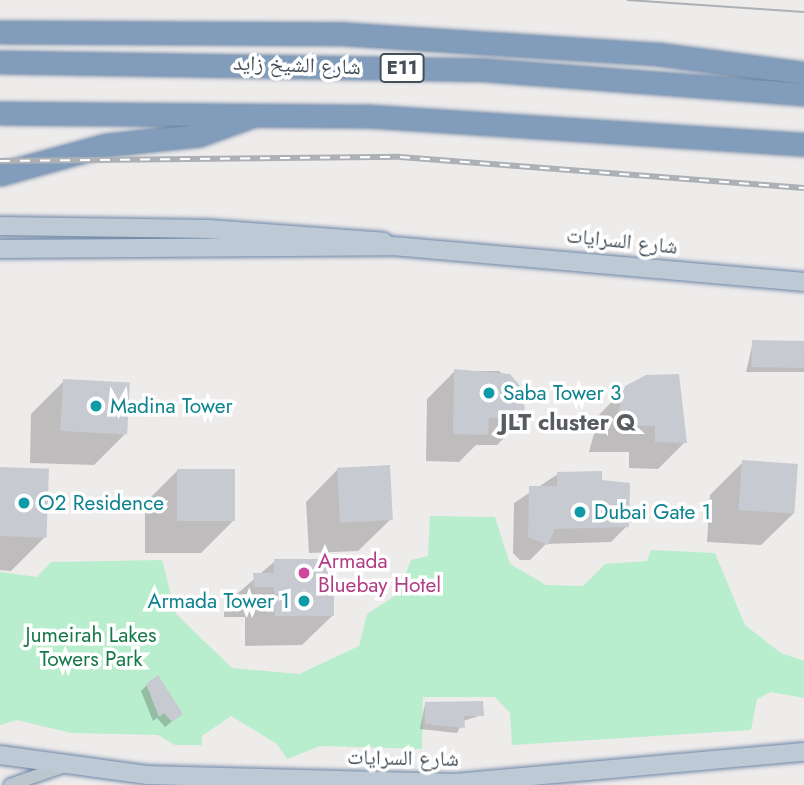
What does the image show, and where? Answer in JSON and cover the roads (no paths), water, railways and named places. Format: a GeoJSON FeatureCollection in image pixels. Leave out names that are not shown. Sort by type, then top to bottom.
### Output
{"type":"FeatureCollection","features":[{"type":"Feature","properties":{"kind":"highway"},"geometry":{"type":"LineString","coordinates":[[0,32],[346,34],[657,54],[804,73]]}},
{"type":"Feature","properties":{"kind":"highway","name":"شارع الشيخ زايد"},"geometry":{"type":"LineString","coordinates":[[0,62],[486,70],[804,94]]}},
{"type":"Feature","properties":{"kind":"highway"},"geometry":{"type":"LineString","coordinates":[[0,113],[260,112],[804,144]]}},
{"type":"Feature","properties":{"kind":"highway"},"geometry":{"type":"LineString","coordinates":[[0,174],[106,145],[199,135],[260,112]]}},
{"type":"Feature","properties":{"kind":"main road","name":"شارع السرايات"},"geometry":{"type":"LineString","coordinates":[[0,226],[209,229],[370,239],[393,246]]}},
{"type":"Feature","properties":{"kind":"main road","name":"شارع السرايات"},"geometry":{"type":"LineString","coordinates":[[0,249],[393,246],[804,282]]}},
{"type":"Feature","properties":{"kind":"main road","name":"شارع السرايات"},"geometry":{"type":"LineString","coordinates":[[0,755],[65,766],[206,778],[455,783],[804,752]]}},
{"type":"Feature","properties":{"kind":"street"},"geometry":{"type":"LineString","coordinates":[[10,785],[65,766]]}},
{"type":"Feature","properties":{"kind":"tram line"},"geometry":{"type":"LineString","coordinates":[[628,0],[804,12]]}},
{"type":"Feature","properties":{"kind":"railway"},"geometry":{"type":"LineString","coordinates":[[0,161],[400,157],[804,188]]}},
{"type":"Feature","properties":{"kind":"place","name":"Saba Tower 3"},"geometry":{"type":"Point","coordinates":[489,393]}},
{"type":"Feature","properties":{"kind":"place","name":"Madina Tower"},"geometry":{"type":"Point","coordinates":[96,406]}},
{"type":"Feature","properties":{"kind":"place","name":"O2 Residence"},"geometry":{"type":"Point","coordinates":[24,503]}},
{"type":"Feature","properties":{"kind":"place","name":"Dubai Gate 1"},"geometry":{"type":"Point","coordinates":[580,512]}},
{"type":"Feature","properties":{"kind":"place","name":"Armada Bluebay Hotel"},"geometry":{"type":"Point","coordinates":[304,573]}},
{"type":"Feature","properties":{"kind":"place","name":"Armada Tower 1"},"geometry":{"type":"Point","coordinates":[304,601]}},
{"type":"Feature","properties":{"kind":"district","name":"JLT cluster Q"},"geometry":{"type":"Point","coordinates":[568,422]}},
{"type":"Feature","properties":{"kind":"park label","name":"Jumeirah Lakes Towers Park"},"geometry":{"type":"Point","coordinates":[91,647]}}]}
